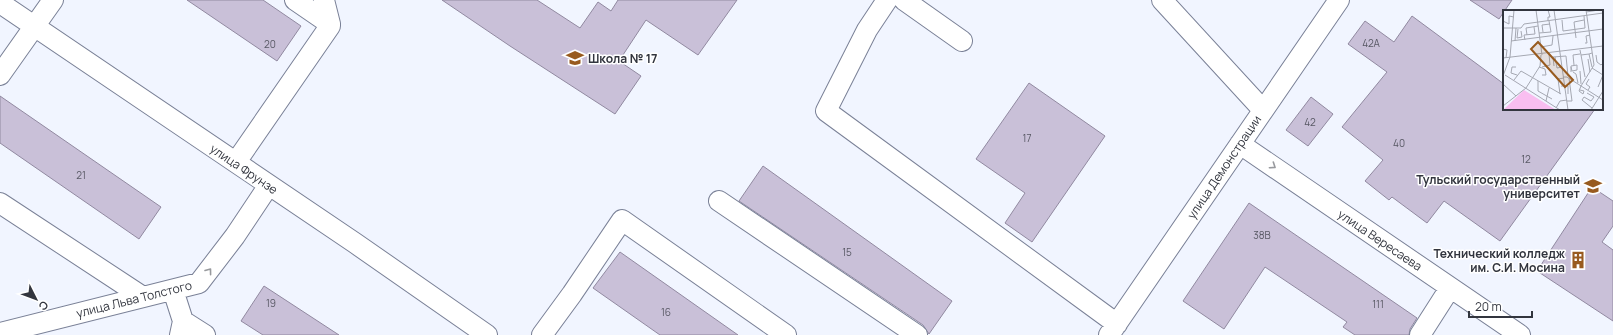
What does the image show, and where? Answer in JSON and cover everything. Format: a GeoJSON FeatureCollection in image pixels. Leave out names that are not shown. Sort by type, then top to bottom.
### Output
{"type":"FeatureCollection","features":[{"type":"Feature","properties":{"kind":"street"},"geometry":{"type":"LineString","coordinates":[[0,75],[53,0]]}},
{"type":"Feature","properties":{"kind":"street"},"geometry":{"type":"LineString","coordinates":[[295,0],[330,24]]}},
{"type":"Feature","properties":{"kind":"street"},"geometry":{"type":"LineString","coordinates":[[236,162],[330,26],[324,0]]}},
{"type":"Feature","properties":{"kind":"street"},"geometry":{"type":"LineString","coordinates":[[887,0],[867,30],[826,111],[1113,330]]}},
{"type":"Feature","properties":{"kind":"street"},"geometry":{"type":"LineString","coordinates":[[904,0],[962,40]]}},
{"type":"Feature","properties":{"kind":"street"},"geometry":{"type":"LineString","coordinates":[[1162,0],[1263,110]]}},
{"type":"Feature","properties":{"kind":"street","name":"улица Демонстрации"},"geometry":{"type":"LineString","coordinates":[[1113,330],[1339,0]]}},
{"type":"Feature","properties":{"kind":"street","name":"улица Фрунзе"},"geometry":{"type":"LineString","coordinates":[[0,3],[236,162],[487,335]]}},
{"type":"Feature","properties":{"kind":"street","name":"улица Вересаева"},"geometry":{"type":"LineString","coordinates":[[1240,144],[1520,335]]}},
{"type":"Feature","properties":{"kind":"street","name":"улица Льва Толстого"},"geometry":{"type":"LineString","coordinates":[[0,333],[199,283],[235,236],[269,185]]}},
{"type":"Feature","properties":{"kind":"street"},"geometry":{"type":"LineString","coordinates":[[719,201],[917,335]]}},
{"type":"Feature","properties":{"kind":"street"},"geometry":{"type":"LineString","coordinates":[[0,202],[143,297]]}},
{"type":"Feature","properties":{"kind":"street"},"geometry":{"type":"LineString","coordinates":[[542,335],[572,294],[622,220],[786,335]]}},
{"type":"Feature","properties":{"kind":"street"},"geometry":{"type":"LineString","coordinates":[[1420,335],[1450,288]]}},
{"type":"Feature","properties":{"kind":"street"},"geometry":{"type":"LineString","coordinates":[[173,290],[182,328],[205,335]]}},
{"type":"Feature","properties":{"kind":"building"},"geometry":{"type":"Polygon","coordinates":[[[187,0],[263,0],[301,26],[277,61],[187,0]]]}},
{"type":"Feature","properties":{"kind":"building","name":"Школа № 17"},"geometry":{"type":"Polygon","coordinates":[[[442,0],[537,0],[580,28],[598,2],[611,11],[618,0],[737,0],[698,55],[646,20],[619,61],[641,76],[615,114],[442,0]]]}},
{"type":"Feature","properties":{"kind":"building"},"geometry":{"type":"Polygon","coordinates":[[[1470,0],[1512,0],[1505,10],[1503,10],[1503,13],[1499,19],[1470,0]]]}},
{"type":"Feature","properties":{"kind":"building"},"geometry":{"type":"Polygon","coordinates":[[[1412,16],[1503,83],[1503,110],[1594,110],[1500,241],[1444,201],[1427,223],[1392,197],[1389,200],[1365,181],[1383,160],[1342,127],[1387,72],[1348,44],[1365,21],[1394,42],[1412,16]]]}},
{"type":"Feature","properties":{"kind":"building"},"geometry":{"type":"Polygon","coordinates":[[[1029,83],[1105,136],[1032,242],[1005,223],[1025,193],[976,159],[1029,83]]]}},
{"type":"Feature","properties":{"kind":"building"},"geometry":{"type":"Polygon","coordinates":[[[0,96],[161,207],[139,239],[0,143],[0,96]]]}},
{"type":"Feature","properties":{"kind":"building"},"geometry":{"type":"Polygon","coordinates":[[[1311,97],[1333,114],[1308,146],[1286,130],[1311,97]]]}},
{"type":"Feature","properties":{"kind":"building"},"geometry":{"type":"Polygon","coordinates":[[[763,166],[952,301],[929,334],[923,325],[739,201],[763,166]]]}},
{"type":"Feature","properties":{"kind":"building","name":"Технический колледж им. С.И. Мосина"},"geometry":{"type":"Polygon","coordinates":[[[1592,187],[1613,201],[1613,226],[1602,242],[1613,250],[1613,321],[1537,271],[1592,187]]]}},
{"type":"Feature","properties":{"kind":"building"},"geometry":{"type":"Polygon","coordinates":[[[1249,203],[1417,318],[1410,329],[1409,335],[1355,335],[1343,327],[1347,322],[1265,267],[1224,329],[1183,301],[1249,203]]]}},
{"type":"Feature","properties":{"kind":"building"},"geometry":{"type":"Polygon","coordinates":[[[620,252],[738,335],[660,335],[593,288],[620,252]]]}},
{"type":"Feature","properties":{"kind":"building"},"geometry":{"type":"Polygon","coordinates":[[[264,286],[339,335],[263,335],[241,321],[264,286]]]}},
{"type":"Feature","properties":{"kind":"place","name":"Школа № 17"},"geometry":{"type":"Point","coordinates":[575,58]}},
{"type":"Feature","properties":{"kind":"place","name":"Тульский государственный университет"},"geometry":{"type":"Point","coordinates":[1593,186]}},
{"type":"Feature","properties":{"kind":"place","name":"Технический колледж им. С.И. Мосина"},"geometry":{"type":"Point","coordinates":[1578,260]}}]}
